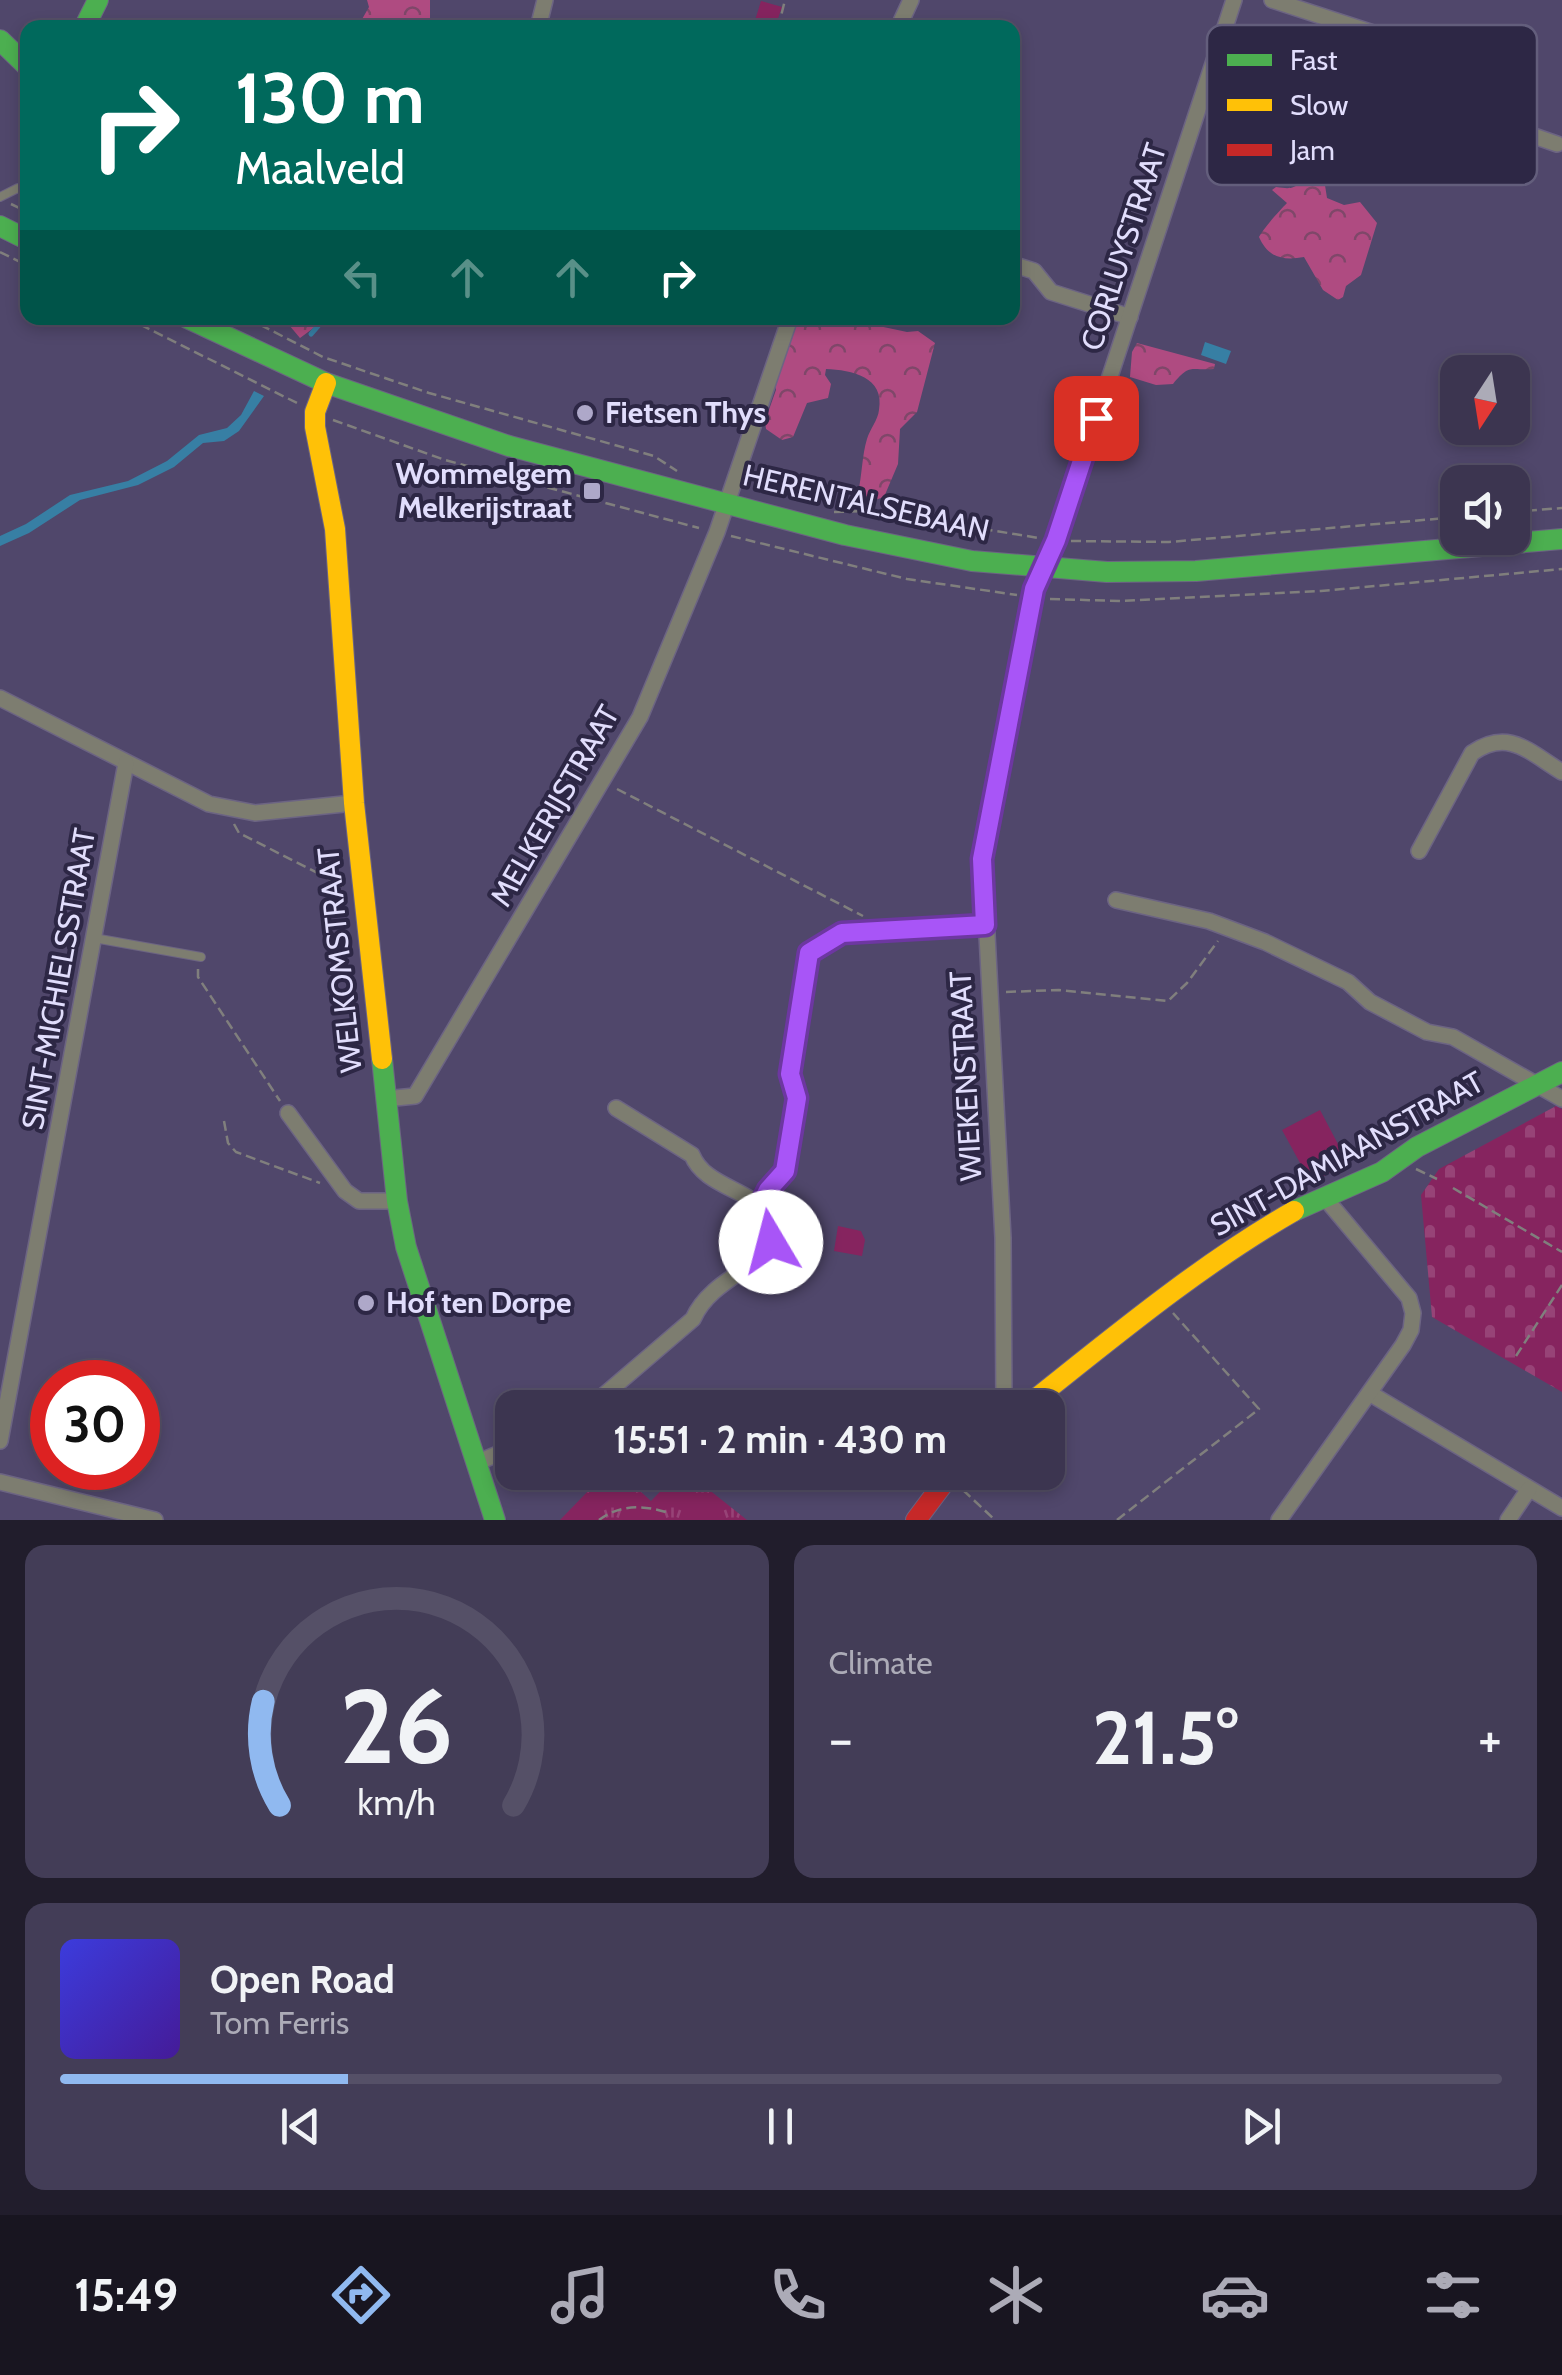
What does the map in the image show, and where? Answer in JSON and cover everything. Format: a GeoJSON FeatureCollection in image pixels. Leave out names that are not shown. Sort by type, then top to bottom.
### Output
{"type":"FeatureCollection","features":[{"type":"Feature","properties":{"kind":"street","name":"CORLUYSTRAAT"},"geometry":{"type":"LineString","coordinates":[[1226,25],[1234,0]]}},
{"type":"Feature","properties":{"kind":"street"},"geometry":{"type":"LineString","coordinates":[[1272,0],[1349,25]]}},
{"type":"Feature","properties":{"kind":"street"},"geometry":{"type":"LineString","coordinates":[[0,40],[20,59]]}},
{"type":"Feature","properties":{"kind":"street","name":"CORLUYSTRAAT"},"geometry":{"type":"LineString","coordinates":[[1044,568],[1207,82]]}},
{"type":"Feature","properties":{"kind":"street"},"geometry":{"type":"LineString","coordinates":[[1537,137],[1557,144]]}},
{"type":"Feature","properties":{"kind":"street"},"geometry":{"type":"LineString","coordinates":[[1020,267],[1034,271],[1050,292],[1130,316]]}},
{"type":"Feature","properties":{"kind":"street","name":"HERENTALSEBAAN"},"geometry":{"type":"LineString","coordinates":[[202,325],[326,382],[509,446],[908,550],[972,561],[1107,572],[1196,570],[1562,539]]}},
{"type":"Feature","properties":{"kind":"street","name":"MELKERIJSTRAAT"},"geometry":{"type":"LineString","coordinates":[[386,1099],[416,1096],[640,717],[717,532],[788,325]]}},
{"type":"Feature","properties":{"kind":"street"},"geometry":{"type":"LineString","coordinates":[[315,412],[326,382]]}},
{"type":"Feature","properties":{"kind":"street","name":"WELKOMSTRAAT"},"geometry":{"type":"LineString","coordinates":[[315,412],[336,529],[354,803],[397,1201],[406,1246],[495,1520]]}},
{"type":"Feature","properties":{"kind":"street","name":"WIEKENSTRAAT"},"geometry":{"type":"LineString","coordinates":[[1004,1390],[1003,1238],[982,859],[1032,597],[1044,568]]}},
{"type":"Feature","properties":{"kind":"street"},"geometry":{"type":"LineString","coordinates":[[0,698],[209,804],[272,812],[354,803]]}},
{"type":"Feature","properties":{"kind":"street"},"geometry":{"type":"LineString","coordinates":[[1420,852],[1472,753],[1486,744],[1502,740],[1517,744],[1562,772]]}},
{"type":"Feature","properties":{"kind":"street","name":"SINT-MICHIELSSTRAAT"},"geometry":{"type":"LineString","coordinates":[[0,1441],[126,762]]}},
{"type":"Feature","properties":{"kind":"street"},"geometry":{"type":"LineString","coordinates":[[1116,900],[1224,926],[1348,982],[1370,1002],[1426,1032],[1453,1037],[1562,1099]]}},
{"type":"Feature","properties":{"kind":"street"},"geometry":{"type":"LineString","coordinates":[[760,1206],[785,1171],[797,1098],[790,1074],[809,953],[842,933],[985,925]]}},
{"type":"Feature","properties":{"kind":"street","name":"SINT-DAMIAANSTRAAT"},"geometry":{"type":"LineString","coordinates":[[1047,1390],[1161,1300],[1262,1229],[1382,1172],[1406,1154],[1562,1072]]}},
{"type":"Feature","properties":{"kind":"street"},"geometry":{"type":"LineString","coordinates":[[610,1390],[693,1319],[698,1306],[743,1267],[768,1252],[772,1227],[760,1206],[696,1166],[692,1155],[616,1108]]}},
{"type":"Feature","properties":{"kind":"street"},"geometry":{"type":"LineString","coordinates":[[288,1113],[345,1191],[358,1201],[397,1201]]}},
{"type":"Feature","properties":{"kind":"street"},"geometry":{"type":"LineString","coordinates":[[1279,1520],[1371,1394],[1411,1330],[1413,1313],[1409,1298],[1325,1198]]}},
{"type":"Feature","properties":{"kind":"street"},"geometry":{"type":"LineString","coordinates":[[1371,1394],[1562,1508]]}},
{"type":"Feature","properties":{"kind":"street"},"geometry":{"type":"LineString","coordinates":[[476,1463],[495,1455]]}},
{"type":"Feature","properties":{"kind":"street"},"geometry":{"type":"LineString","coordinates":[[0,1482],[155,1520]]}},
{"type":"Feature","properties":{"kind":"street"},"geometry":{"type":"LineString","coordinates":[[1508,1520],[1529,1488]]}},
{"type":"Feature","properties":{"kind":"street"},"geometry":{"type":"LineString","coordinates":[[916,1520],[939,1490]]}},
{"type":"Feature","properties":{"kind":"lane"},"geometry":{"type":"LineString","coordinates":[[94,938],[200,957]]}},
{"type":"Feature","properties":{"kind":"path"},"geometry":{"type":"LineString","coordinates":[[141,325],[315,412],[368,434],[444,460],[717,532]]}},
{"type":"Feature","properties":{"kind":"path"},"geometry":{"type":"LineString","coordinates":[[261,325],[323,357],[444,398],[654,456],[682,474]]}},
{"type":"Feature","properties":{"kind":"path"},"geometry":{"type":"LineString","coordinates":[[1530,511],[1562,508]]}},
{"type":"Feature","properties":{"kind":"path"},"geometry":{"type":"LineString","coordinates":[[827,512],[872,511],[1056,540],[1169,542],[1440,519]]}},
{"type":"Feature","properties":{"kind":"path"},"geometry":{"type":"LineString","coordinates":[[602,782],[888,929]]}},
{"type":"Feature","properties":{"kind":"path"},"geometry":{"type":"LineString","coordinates":[[227,809],[239,833],[364,896]]}},
{"type":"Feature","properties":{"kind":"path"},"geometry":{"type":"LineString","coordinates":[[989,992],[1059,990],[1168,1001],[1212,951],[1224,926]]}},
{"type":"Feature","properties":{"kind":"path"},"geometry":{"type":"LineString","coordinates":[[200,957],[198,978],[288,1113]]}},
{"type":"Feature","properties":{"kind":"path"},"geometry":{"type":"LineString","coordinates":[[224,1121],[228,1144],[236,1152],[345,1191]]}},
{"type":"Feature","properties":{"kind":"path"},"geometry":{"type":"LineString","coordinates":[[1453,1188],[1562,1252]]}},
{"type":"Feature","properties":{"kind":"path"},"geometry":{"type":"LineString","coordinates":[[1516,1356],[1562,1284]]}},
{"type":"Feature","properties":{"kind":"path"},"geometry":{"type":"LineString","coordinates":[[1117,1520],[1258,1410],[1161,1300]]}},
{"type":"Feature","properties":{"kind":"path"},"geometry":{"type":"LineString","coordinates":[[966,1490],[995,1520]]}},
{"type":"Feature","properties":{"kind":"path"},"geometry":{"type":"LineString","coordinates":[[600,1520],[615,1510],[632,1508],[650,1507],[669,1513]]}},
{"type":"Feature","properties":{"kind":"green space"},"geometry":{"type":"Polygon","coordinates":[[[367,0],[430,0],[430,20],[362,20],[369,7],[367,0]]]}},
{"type":"Feature","properties":{"kind":"green space"},"geometry":{"type":"Polygon","coordinates":[[[761,1],[782,7],[777,20],[755,20],[761,1]]]}},
{"type":"Feature","properties":{"kind":"green space"},"geometry":{"type":"Polygon","coordinates":[[[1325,185],[1327,198],[1344,205],[1360,202],[1377,223],[1361,275],[1346,286],[1338,300],[1323,290],[1304,257],[1277,256],[1259,237],[1287,203],[1272,190],[1325,185]]]}},
{"type":"Feature","properties":{"kind":"green space"},"geometry":{"type":"Polygon","coordinates":[[[289,325],[318,325],[300,338],[289,325]]]}},
{"type":"Feature","properties":{"kind":"green space"},"geometry":{"type":"Polygon","coordinates":[[[793,325],[874,325],[918,331],[935,343],[917,412],[900,429],[898,464],[884,497],[875,500],[858,493],[865,445],[879,410],[880,399],[872,383],[856,374],[826,369],[831,384],[828,398],[807,403],[793,437],[782,440],[766,429],[776,390],[769,353],[793,325]]]}},
{"type":"Feature","properties":{"kind":"green space"},"geometry":{"type":"Polygon","coordinates":[[[1137,343],[1215,364],[1214,369],[1187,371],[1173,384],[1156,385],[1130,377],[1132,352],[1137,343]]]}},
{"type":"Feature","properties":{"kind":"green space"},"geometry":{"type":"Polygon","coordinates":[[[1556,1106],[1562,1109],[1562,1392],[1432,1317],[1421,1195],[1439,1169],[1556,1106]]]}},
{"type":"Feature","properties":{"kind":"green space"},"geometry":{"type":"Polygon","coordinates":[[[1320,1110],[1348,1163],[1311,1183],[1282,1130],[1320,1110]]]}},
{"type":"Feature","properties":{"kind":"green space"},"geometry":{"type":"Polygon","coordinates":[[[838,1226],[861,1231],[865,1240],[862,1256],[834,1251],[838,1226]]]}},
{"type":"Feature","properties":{"kind":"green space"},"geometry":{"type":"Polygon","coordinates":[[[589,1490],[639,1490],[651,1501],[662,1490],[709,1490],[747,1520],[560,1520],[589,1490]]]}},
{"type":"Feature","properties":{"kind":"water"},"geometry":{"type":"Polygon","coordinates":[[[1205,342],[1231,351],[1226,364],[1201,355],[1205,342]]]}},
{"type":"Feature","properties":{"kind":"water"},"geometry":{"type":"Polygon","coordinates":[[[254,391],[264,396],[239,431],[224,441],[203,443],[174,467],[138,485],[80,500],[29,533],[0,546],[0,536],[70,495],[128,481],[167,461],[199,435],[227,428],[241,415],[254,391]]]}},
{"type":"Feature","properties":{"kind":"waterway"},"geometry":{"type":"LineString","coordinates":[[311,334],[319,325]]}},
{"type":"Feature","properties":{"kind":"traffic: fast"},"geometry":{"type":"LineString","coordinates":[[88,20],[98,0]]}},
{"type":"Feature","properties":{"kind":"traffic: fast"},"geometry":{"type":"LineString","coordinates":[[0,40],[20,59]]}},
{"type":"Feature","properties":{"kind":"traffic: fast"},"geometry":{"type":"LineString","coordinates":[[0,226],[20,236]]}},
{"type":"Feature","properties":{"kind":"traffic: fast"},"geometry":{"type":"LineString","coordinates":[[202,325],[326,383],[509,446],[845,535],[972,561],[1107,572],[1196,571],[1562,539]]}},
{"type":"Feature","properties":{"kind":"traffic: fast"},"geometry":{"type":"LineString","coordinates":[[382,1059],[397,1201],[406,1247],[495,1520]]}},
{"type":"Feature","properties":{"kind":"traffic: fast"},"geometry":{"type":"LineString","coordinates":[[1294,1211],[1382,1172],[1417,1147],[1562,1072]]}},
{"type":"Feature","properties":{"kind":"traffic: slow"},"geometry":{"type":"LineString","coordinates":[[326,383],[315,412],[315,427],[335,529],[354,803],[382,1059]]}},
{"type":"Feature","properties":{"kind":"traffic: slow"},"geometry":{"type":"LineString","coordinates":[[1047,1390],[1189,1279],[1294,1211]]}},
{"type":"Feature","properties":{"kind":"traffic: jam"},"geometry":{"type":"LineString","coordinates":[[916,1520],[938,1490]]}},
{"type":"Feature","properties":{"kind":"place","name":"Fietsen Thys"},"geometry":{"type":"Point","coordinates":[585,413]}},
{"type":"Feature","properties":{"kind":"place","name":"Wommelgem Melkerijstraat"},"geometry":{"type":"Point","coordinates":[592,491]}},
{"type":"Feature","properties":{"kind":"place","name":"Hof ten Dorpe"},"geometry":{"type":"Point","coordinates":[366,1303]}},
{"type":"Feature","properties":{"kind":"route"},"geometry":{"type":"LineString","coordinates":[[771,1242],[772,1227],[760,1206],[785,1171],[797,1098],[790,1074],[809,953],[842,933],[985,925],[982,859],[1034,589],[1056,540],[1096,418]]}}]}
